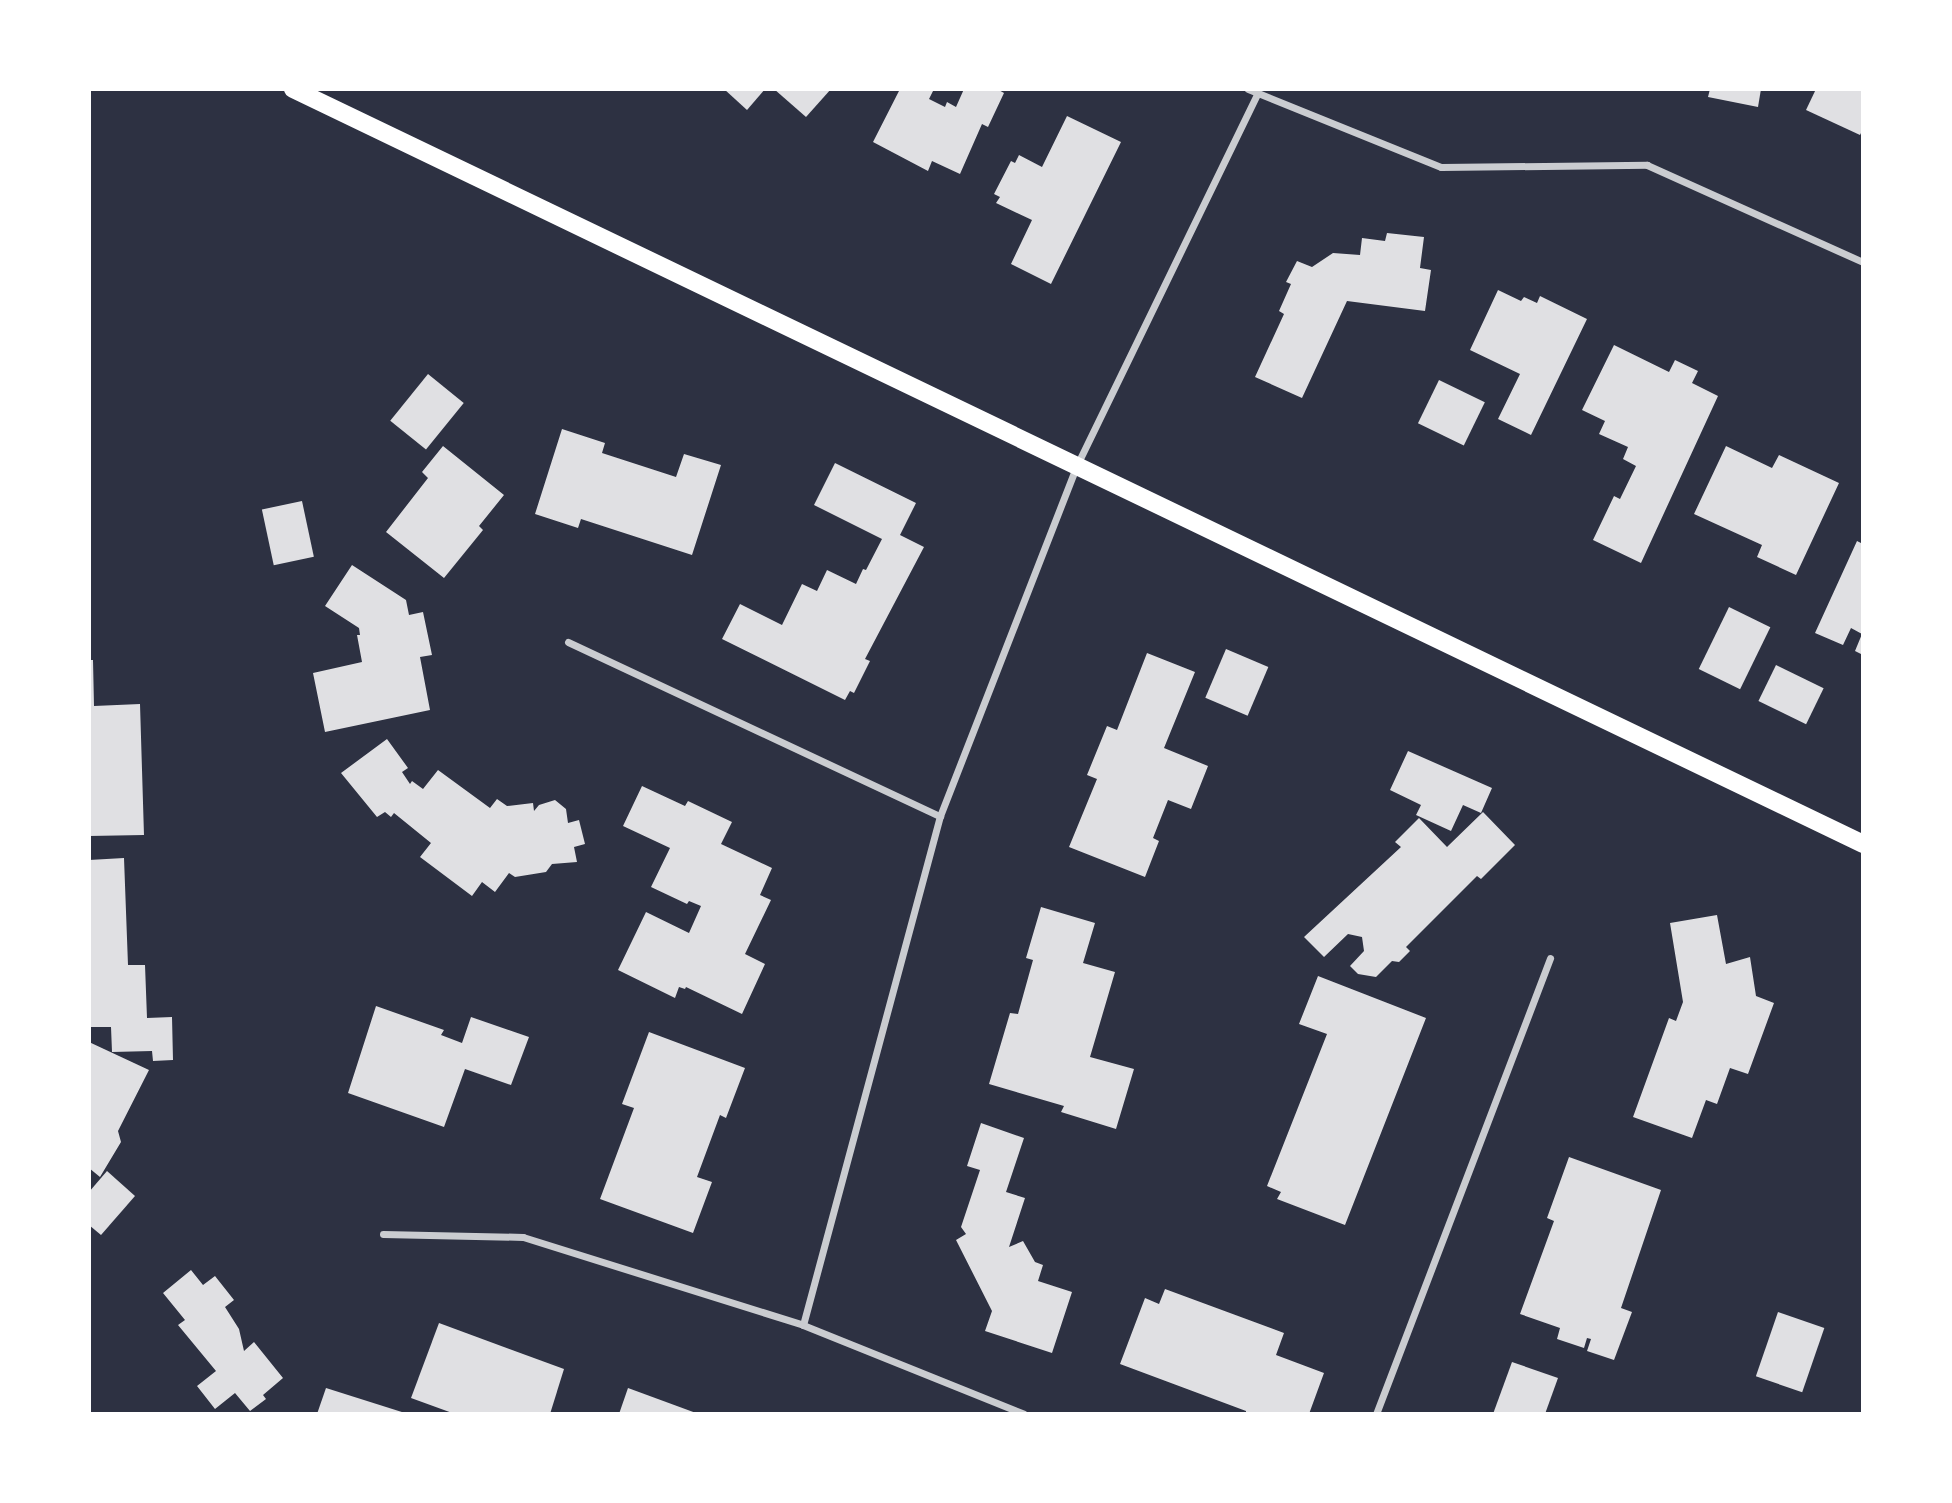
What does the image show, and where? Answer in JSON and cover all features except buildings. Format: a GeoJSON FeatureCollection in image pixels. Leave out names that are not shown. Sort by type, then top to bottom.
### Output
{"type":"FeatureCollection","features":[{"type":"Feature","properties":{"kind":"main road"},"geometry":{"type":"LineString","coordinates":[[293,89],[1863,844]]}},
{"type":"Feature","properties":{"kind":"street"},"geometry":{"type":"LineString","coordinates":[[1248,89],[1441,167],[1647,165],[1863,262]]}},
{"type":"Feature","properties":{"kind":"street"},"geometry":{"type":"LineString","coordinates":[[803,1325],[940,816],[1076,467],[1257,94]]}},
{"type":"Feature","properties":{"kind":"street"},"geometry":{"type":"LineString","coordinates":[[568,642],[940,816]]}},
{"type":"Feature","properties":{"kind":"street"},"geometry":{"type":"LineString","coordinates":[[1376,1414],[1550,958]]}},
{"type":"Feature","properties":{"kind":"street"},"geometry":{"type":"LineString","coordinates":[[383,1234],[523,1237],[803,1325],[1024,1414]]}}]}
